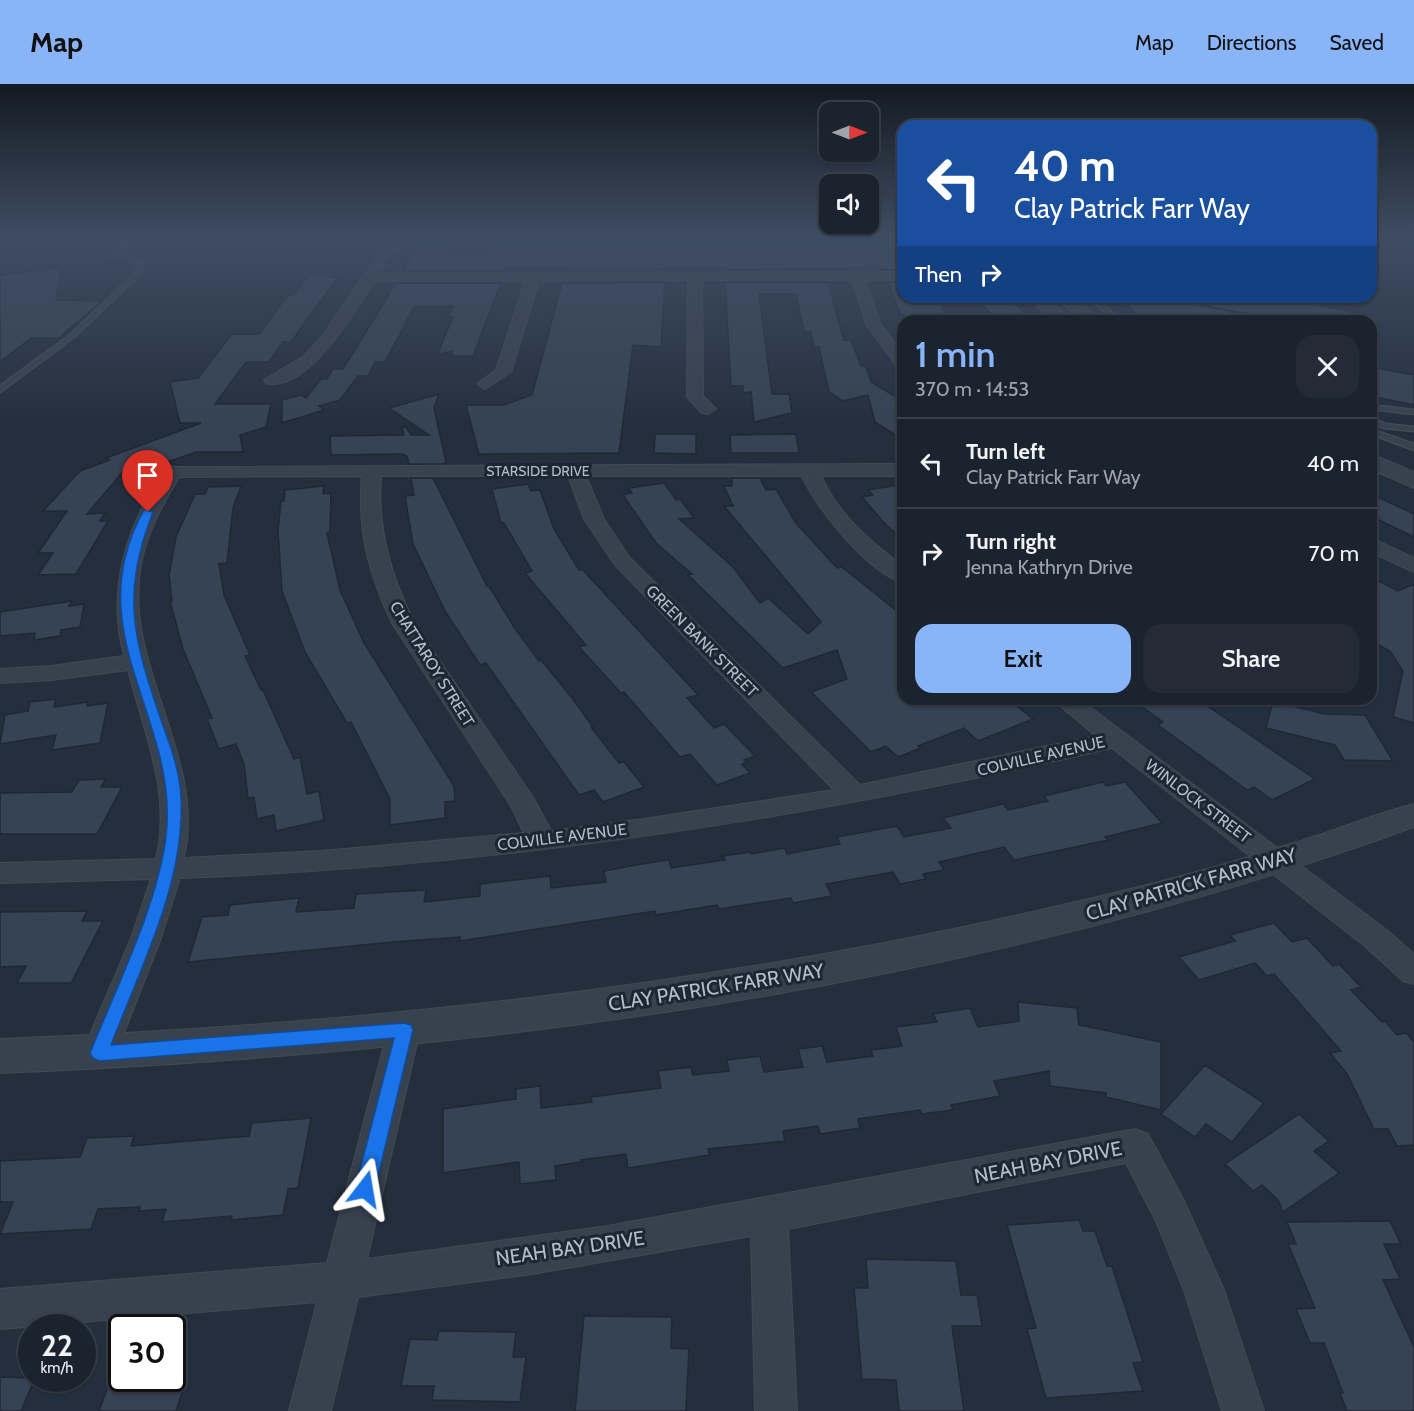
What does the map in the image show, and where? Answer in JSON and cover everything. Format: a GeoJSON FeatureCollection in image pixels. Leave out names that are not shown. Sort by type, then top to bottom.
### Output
{"type":"FeatureCollection","features":[{"type":"Feature","properties":{"kind":"street"},"geometry":{"type":"LineString","coordinates":[[272,380],[288,376],[320,347],[352,301]]}},
{"type":"Feature","properties":{"kind":"street"},"geometry":{"type":"LineString","coordinates":[[485,384],[503,372],[526,301]]}},
{"type":"Feature","properties":{"kind":"street"},"geometry":{"type":"LineString","coordinates":[[695,301],[695,398],[708,409]]}},
{"type":"Feature","properties":{"kind":"street"},"geometry":{"type":"LineString","coordinates":[[865,301],[874,326],[897,355]]}},
{"type":"Feature","properties":{"kind":"street"},"geometry":{"type":"LineString","coordinates":[[1043,303],[1058,315]]}},
{"type":"Feature","properties":{"kind":"street"},"geometry":{"type":"LineString","coordinates":[[1070,303],[1087,315]]}},
{"type":"Feature","properties":{"kind":"street"},"geometry":{"type":"LineString","coordinates":[[1377,464],[1414,481]]}},
{"type":"Feature","properties":{"kind":"street"},"geometry":{"type":"LineString","coordinates":[[809,470],[816,489],[845,528],[897,571]]}},
{"type":"Feature","properties":{"kind":"street","name":"STARSIDE DRIVE"},"geometry":{"type":"LineString","coordinates":[[135,662],[128,629],[126,599],[129,571],[135,544],[148,512],[173,471],[897,470]]}},
{"type":"Feature","properties":{"kind":"street","name":"CHATTAROY STREET"},"geometry":{"type":"LineString","coordinates":[[372,471],[368,503],[370,531],[376,560],[387,591],[403,623],[524,806],[542,841]]}},
{"type":"Feature","properties":{"kind":"street","name":"GREEN BANK STREET"},"geometry":{"type":"LineString","coordinates":[[576,471],[588,509],[622,561],[854,795]]}},
{"type":"Feature","properties":{"kind":"street"},"geometry":{"type":"LineString","coordinates":[[1377,547],[1414,566]]}},
{"type":"Feature","properties":{"kind":"street"},"geometry":{"type":"LineString","coordinates":[[0,676],[51,673],[135,662],[171,775],[175,826],[168,869],[162,892],[99,1053]]}},
{"type":"Feature","properties":{"kind":"street","name":"WINLOCK STREET"},"geometry":{"type":"LineString","coordinates":[[1072,705],[1377,939],[1414,972]]}},
{"type":"Feature","properties":{"kind":"street","name":"COLVILLE AVENUE"},"geometry":{"type":"LineString","coordinates":[[0,873],[293,863],[542,841],[685,822],[854,795],[1117,739]]}},
{"type":"Feature","properties":{"kind":"street","name":"CLAY PATRICK FARR WAY"},"geometry":{"type":"LineString","coordinates":[[0,1056],[99,1053],[404,1030],[538,1015],[720,988],[890,958],[1131,903],[1277,861],[1414,815]]}},
{"type":"Feature","properties":{"kind":"street"},"geometry":{"type":"LineString","coordinates":[[310,1411],[404,1030]]}},
{"type":"Feature","properties":{"kind":"street","name":"NEAH BAY DRIVE"},"geometry":{"type":"LineString","coordinates":[[0,1309],[120,1302],[343,1280],[605,1244],[1135,1145],[1171,1213],[1204,1290],[1243,1411]]}},
{"type":"Feature","properties":{"kind":"street"},"geometry":{"type":"LineString","coordinates":[[769,1215],[776,1411]]}},
{"type":"Feature","properties":{"kind":"lane"},"geometry":{"type":"LineString","coordinates":[[0,390],[72,336],[110,301]]}},
{"type":"Feature","properties":{"kind":"lane"},"geometry":{"type":"LineString","coordinates":[[1097,303],[1112,315]]}},
{"type":"Feature","properties":{"kind":"lane"},"geometry":{"type":"LineString","coordinates":[[1377,408],[1414,412]]}},
{"type":"Feature","properties":{"kind":"lane"},"geometry":{"type":"LineString","coordinates":[[1377,423],[1384,426],[1414,429]]}},
{"type":"Feature","properties":{"kind":"lane"},"geometry":{"type":"LineString","coordinates":[[1377,433],[1414,447]]}},
{"type":"Feature","properties":{"kind":"building"},"geometry":{"type":"Polygon","coordinates":[[[0,301],[102,301],[59,338],[31,338],[0,362],[0,301]]]}},
{"type":"Feature","properties":{"kind":"building"},"geometry":{"type":"Polygon","coordinates":[[[284,301],[321,301],[291,342],[283,342],[269,362],[246,362],[215,404],[271,404],[266,427],[240,435],[243,452],[196,452],[136,473],[126,468],[87,514],[105,513],[100,521],[108,521],[76,574],[38,575],[53,553],[38,553],[67,511],[43,511],[80,471],[110,460],[106,458],[201,423],[180,423],[170,382],[198,378],[232,334],[259,334],[284,301]]]}},
{"type":"Feature","properties":{"kind":"building"},"geometry":{"type":"Polygon","coordinates":[[[385,301],[494,301],[473,356],[453,356],[452,351],[437,355],[453,317],[448,317],[453,306],[414,307],[385,362],[375,362],[368,376],[358,376],[340,400],[319,406],[324,410],[282,423],[282,400],[301,395],[306,398],[321,379],[327,379],[333,369],[343,369],[385,301]]]}},
{"type":"Feature","properties":{"kind":"building"},"geometry":{"type":"Polygon","coordinates":[[[557,301],[664,301],[661,347],[633,345],[619,453],[479,454],[466,405],[504,405],[532,395],[557,301]]]}},
{"type":"Feature","properties":{"kind":"building"},"geometry":{"type":"Polygon","coordinates":[[[726,301],[760,301],[772,394],[789,394],[792,413],[754,422],[751,392],[743,393],[743,386],[731,386],[726,301]]]}},
{"type":"Feature","properties":{"kind":"building"},"geometry":{"type":"Polygon","coordinates":[[[797,301],[833,301],[844,340],[851,340],[861,366],[866,366],[871,382],[897,397],[897,436],[875,422],[868,395],[843,401],[829,392],[819,347],[814,347],[811,332],[804,332],[797,301]]]}},
{"type":"Feature","properties":{"kind":"building"},"geometry":{"type":"Polygon","coordinates":[[[895,301],[897,303],[940,303],[945,315],[903,314],[900,315],[895,301]]]}},
{"type":"Feature","properties":{"kind":"building"},"geometry":{"type":"Polygon","coordinates":[[[979,303],[1013,303],[1028,315],[993,315],[979,303]]]}},
{"type":"Feature","properties":{"kind":"building"},"geometry":{"type":"Polygon","coordinates":[[[1126,303],[1185,303],[1230,311],[1230,315],[1137,315],[1126,303]]]}},
{"type":"Feature","properties":{"kind":"building"},"geometry":{"type":"Polygon","coordinates":[[[1211,303],[1307,303],[1349,311],[1349,315],[1256,315],[1211,307],[1211,303]]]}},
{"type":"Feature","properties":{"kind":"building"},"geometry":{"type":"Polygon","coordinates":[[[1377,368],[1414,375],[1414,405],[1377,397],[1377,368]]]}},
{"type":"Feature","properties":{"kind":"building"},"geometry":{"type":"Polygon","coordinates":[[[439,394],[434,408],[446,462],[443,464],[409,464],[407,456],[402,454],[331,455],[330,436],[404,435],[402,428],[406,427],[411,435],[429,435],[389,408],[439,394]]]}},
{"type":"Feature","properties":{"kind":"building"},"geometry":{"type":"Polygon","coordinates":[[[655,434],[696,434],[696,454],[654,453],[655,434]]]}},
{"type":"Feature","properties":{"kind":"building"},"geometry":{"type":"Polygon","coordinates":[[[796,434],[799,453],[731,453],[730,435],[796,434]]]}},
{"type":"Feature","properties":{"kind":"building"},"geometry":{"type":"Polygon","coordinates":[[[411,478],[433,478],[487,586],[514,627],[539,661],[541,660],[573,699],[619,763],[624,762],[644,787],[603,802],[594,790],[579,795],[486,663],[480,665],[445,611],[413,544],[405,496],[414,495],[411,478]]]}},
{"type":"Feature","properties":{"kind":"building"},"geometry":{"type":"Polygon","coordinates":[[[732,478],[760,478],[766,490],[776,489],[796,523],[837,568],[842,567],[897,611],[897,705],[1016,705],[1033,719],[978,741],[964,728],[918,746],[921,748],[898,757],[886,746],[871,752],[811,692],[847,679],[837,650],[783,668],[688,575],[692,574],[656,543],[623,495],[632,493],[629,488],[664,483],[676,500],[680,499],[694,518],[679,519],[733,567],[760,603],[768,598],[808,634],[821,622],[724,506],[733,506],[724,486],[732,486],[732,478]]]}},
{"type":"Feature","properties":{"kind":"building"},"geometry":{"type":"Polygon","coordinates":[[[528,484],[531,491],[540,490],[554,529],[579,570],[582,569],[698,695],[687,698],[714,728],[724,724],[755,756],[744,760],[747,762],[742,764],[750,773],[717,785],[690,754],[680,757],[624,692],[621,693],[579,647],[586,645],[525,573],[532,571],[504,523],[501,523],[492,489],[528,484]]]}},
{"type":"Feature","properties":{"kind":"building"},"geometry":{"type":"Polygon","coordinates":[[[897,485],[897,534],[862,497],[873,495],[868,490],[897,485]]]}},
{"type":"Feature","properties":{"kind":"building"},"geometry":{"type":"Polygon","coordinates":[[[241,486],[233,508],[227,563],[219,564],[224,595],[250,655],[245,656],[294,759],[300,757],[307,794],[319,791],[324,820],[276,831],[274,815],[257,819],[254,797],[248,798],[244,764],[236,744],[219,749],[207,719],[212,718],[183,649],[170,601],[172,601],[169,575],[176,537],[195,494],[205,494],[208,487],[241,486]]]}},
{"type":"Feature","properties":{"kind":"building"},"geometry":{"type":"Polygon","coordinates":[[[324,486],[323,494],[331,493],[330,532],[327,533],[340,590],[364,643],[454,786],[455,801],[445,802],[445,818],[390,825],[390,799],[351,722],[347,723],[305,652],[282,591],[278,531],[281,501],[284,501],[285,490],[324,486]]]}},
{"type":"Feature","properties":{"kind":"building"},"geometry":{"type":"Polygon","coordinates":[[[1377,497],[1414,514],[1414,537],[1377,519],[1377,497]]]}},
{"type":"Feature","properties":{"kind":"building"},"geometry":{"type":"Polygon","coordinates":[[[1377,580],[1398,591],[1414,584],[1414,723],[1393,717],[1403,671],[1390,651],[1377,644],[1377,580]]]}},
{"type":"Feature","properties":{"kind":"building"},"geometry":{"type":"Polygon","coordinates":[[[72,601],[69,606],[84,604],[80,627],[61,630],[60,636],[34,640],[35,633],[0,636],[0,612],[72,601]]]}},
{"type":"Feature","properties":{"kind":"building"},"geometry":{"type":"Polygon","coordinates":[[[56,699],[54,707],[88,702],[87,706],[108,703],[100,743],[52,750],[56,735],[0,744],[5,715],[28,711],[30,702],[56,699]]]}},
{"type":"Feature","properties":{"kind":"building"},"geometry":{"type":"Polygon","coordinates":[[[1139,705],[1206,705],[1315,779],[1272,800],[1254,787],[1247,790],[1158,725],[1163,722],[1139,705]]]}},
{"type":"Feature","properties":{"kind":"building"},"geometry":{"type":"Polygon","coordinates":[[[1272,705],[1289,705],[1324,714],[1365,715],[1393,761],[1344,760],[1335,745],[1266,728],[1272,705]]]}},
{"type":"Feature","properties":{"kind":"building"},"geometry":{"type":"Polygon","coordinates":[[[106,779],[101,787],[122,787],[97,834],[0,834],[0,793],[72,792],[79,780],[106,779]]]}},
{"type":"Feature","properties":{"kind":"building"},"geometry":{"type":"Polygon","coordinates":[[[1103,782],[1106,786],[1125,782],[1162,823],[1105,837],[1108,840],[1014,860],[1004,847],[939,862],[944,870],[923,874],[926,879],[900,884],[893,872],[826,884],[832,896],[793,903],[791,898],[719,909],[717,905],[656,915],[655,911],[460,941],[460,937],[393,942],[188,962],[202,917],[228,915],[230,905],[299,898],[296,912],[354,908],[356,894],[426,890],[424,902],[480,896],[480,884],[550,876],[551,888],[606,882],[604,871],[642,864],[669,860],[671,868],[725,860],[723,856],[785,848],[787,854],[840,844],[837,837],[897,826],[904,837],[951,828],[943,818],[1003,804],[1008,810],[1048,801],[1044,796],[1103,782]]]}},
{"type":"Feature","properties":{"kind":"building"},"geometry":{"type":"Polygon","coordinates":[[[87,911],[82,921],[103,921],[71,983],[17,983],[26,966],[0,967],[0,912],[87,911]]]}},
{"type":"Feature","properties":{"kind":"building"},"geometry":{"type":"Polygon","coordinates":[[[1274,923],[1292,942],[1307,938],[1333,966],[1339,964],[1361,987],[1351,990],[1397,1035],[1406,1033],[1414,1042],[1414,1145],[1397,1146],[1388,1129],[1374,1129],[1347,1074],[1330,1053],[1341,1051],[1274,974],[1267,976],[1255,963],[1199,980],[1179,957],[1235,941],[1230,935],[1274,923]]]}},
{"type":"Feature","properties":{"kind":"building"},"geometry":{"type":"Polygon","coordinates":[[[1018,1002],[1077,1008],[1079,1025],[1161,1042],[1161,1110],[1106,1097],[1106,1093],[1050,1086],[1049,1071],[994,1081],[1000,1096],[951,1105],[953,1110],[922,1114],[920,1110],[858,1119],[860,1128],[820,1134],[818,1126],[783,1131],[785,1141],[708,1149],[710,1155],[628,1168],[626,1154],[581,1160],[581,1162],[555,1166],[556,1180],[520,1184],[519,1162],[443,1173],[443,1109],[516,1099],[516,1089],[540,1086],[541,1108],[592,1102],[591,1097],[661,1088],[658,1071],[691,1067],[693,1075],[729,1071],[727,1060],[760,1056],[764,1072],[803,1067],[798,1049],[822,1046],[827,1062],[873,1056],[871,1050],[902,1046],[896,1027],[937,1022],[933,1014],[970,1008],[978,1027],[1019,1021],[1018,1002]]]}},
{"type":"Feature","properties":{"kind":"building"},"geometry":{"type":"Polygon","coordinates":[[[1205,1065],[1264,1103],[1232,1142],[1206,1124],[1195,1137],[1161,1114],[1205,1065]]]}},
{"type":"Feature","properties":{"kind":"building"},"geometry":{"type":"Polygon","coordinates":[[[1299,1114],[1329,1141],[1314,1151],[1339,1173],[1283,1212],[1278,1200],[1262,1185],[1253,1191],[1225,1164],[1299,1114]]]}},
{"type":"Feature","properties":{"kind":"building"},"geometry":{"type":"Polygon","coordinates":[[[311,1118],[298,1188],[288,1189],[283,1215],[231,1220],[232,1216],[162,1222],[166,1209],[139,1211],[140,1207],[98,1209],[91,1229],[0,1234],[13,1202],[0,1202],[0,1161],[80,1157],[87,1138],[134,1136],[131,1146],[249,1136],[252,1123],[311,1118]]]}},
{"type":"Feature","properties":{"kind":"building"},"geometry":{"type":"Polygon","coordinates":[[[1079,1220],[1083,1231],[1095,1231],[1107,1266],[1112,1266],[1143,1362],[1133,1363],[1143,1391],[1046,1398],[1027,1329],[1036,1328],[1007,1225],[1079,1220]]]}},
{"type":"Feature","properties":{"kind":"building"},"geometry":{"type":"Polygon","coordinates":[[[1390,1221],[1401,1244],[1384,1244],[1400,1279],[1383,1280],[1414,1347],[1414,1411],[1347,1411],[1340,1393],[1343,1393],[1324,1343],[1310,1343],[1296,1309],[1315,1308],[1288,1244],[1296,1244],[1287,1222],[1390,1221]]]}},
{"type":"Feature","properties":{"kind":"building"},"geometry":{"type":"Polygon","coordinates":[[[866,1259],[956,1261],[961,1295],[977,1295],[982,1326],[952,1326],[964,1411],[899,1411],[896,1380],[862,1379],[854,1288],[868,1288],[866,1259]]]}},
{"type":"Feature","properties":{"kind":"building"},"geometry":{"type":"Polygon","coordinates":[[[584,1316],[672,1317],[671,1348],[689,1349],[686,1411],[575,1411],[584,1316]]]}},
{"type":"Feature","properties":{"kind":"building"},"geometry":{"type":"Polygon","coordinates":[[[439,1331],[516,1332],[513,1357],[526,1357],[520,1402],[432,1400],[434,1386],[401,1386],[410,1339],[437,1340],[439,1331]]]}},
{"type":"Feature","properties":{"kind":"building"},"geometry":{"type":"Polygon","coordinates":[[[0,1377],[18,1378],[18,1392],[29,1392],[21,1411],[0,1411],[0,1377]]]}},
{"type":"Feature","properties":{"kind":"building"},"geometry":{"type":"Polygon","coordinates":[[[108,1386],[108,1392],[182,1392],[176,1411],[99,1411],[108,1386]]]}},
{"type":"Feature","properties":{"kind":"route"},"geometry":{"type":"LineString","coordinates":[[148,512],[135,544],[129,571],[126,599],[128,629],[135,662],[170,766],[175,826],[162,892],[99,1053],[312,1039],[404,1030],[365,1189]]}}]}
